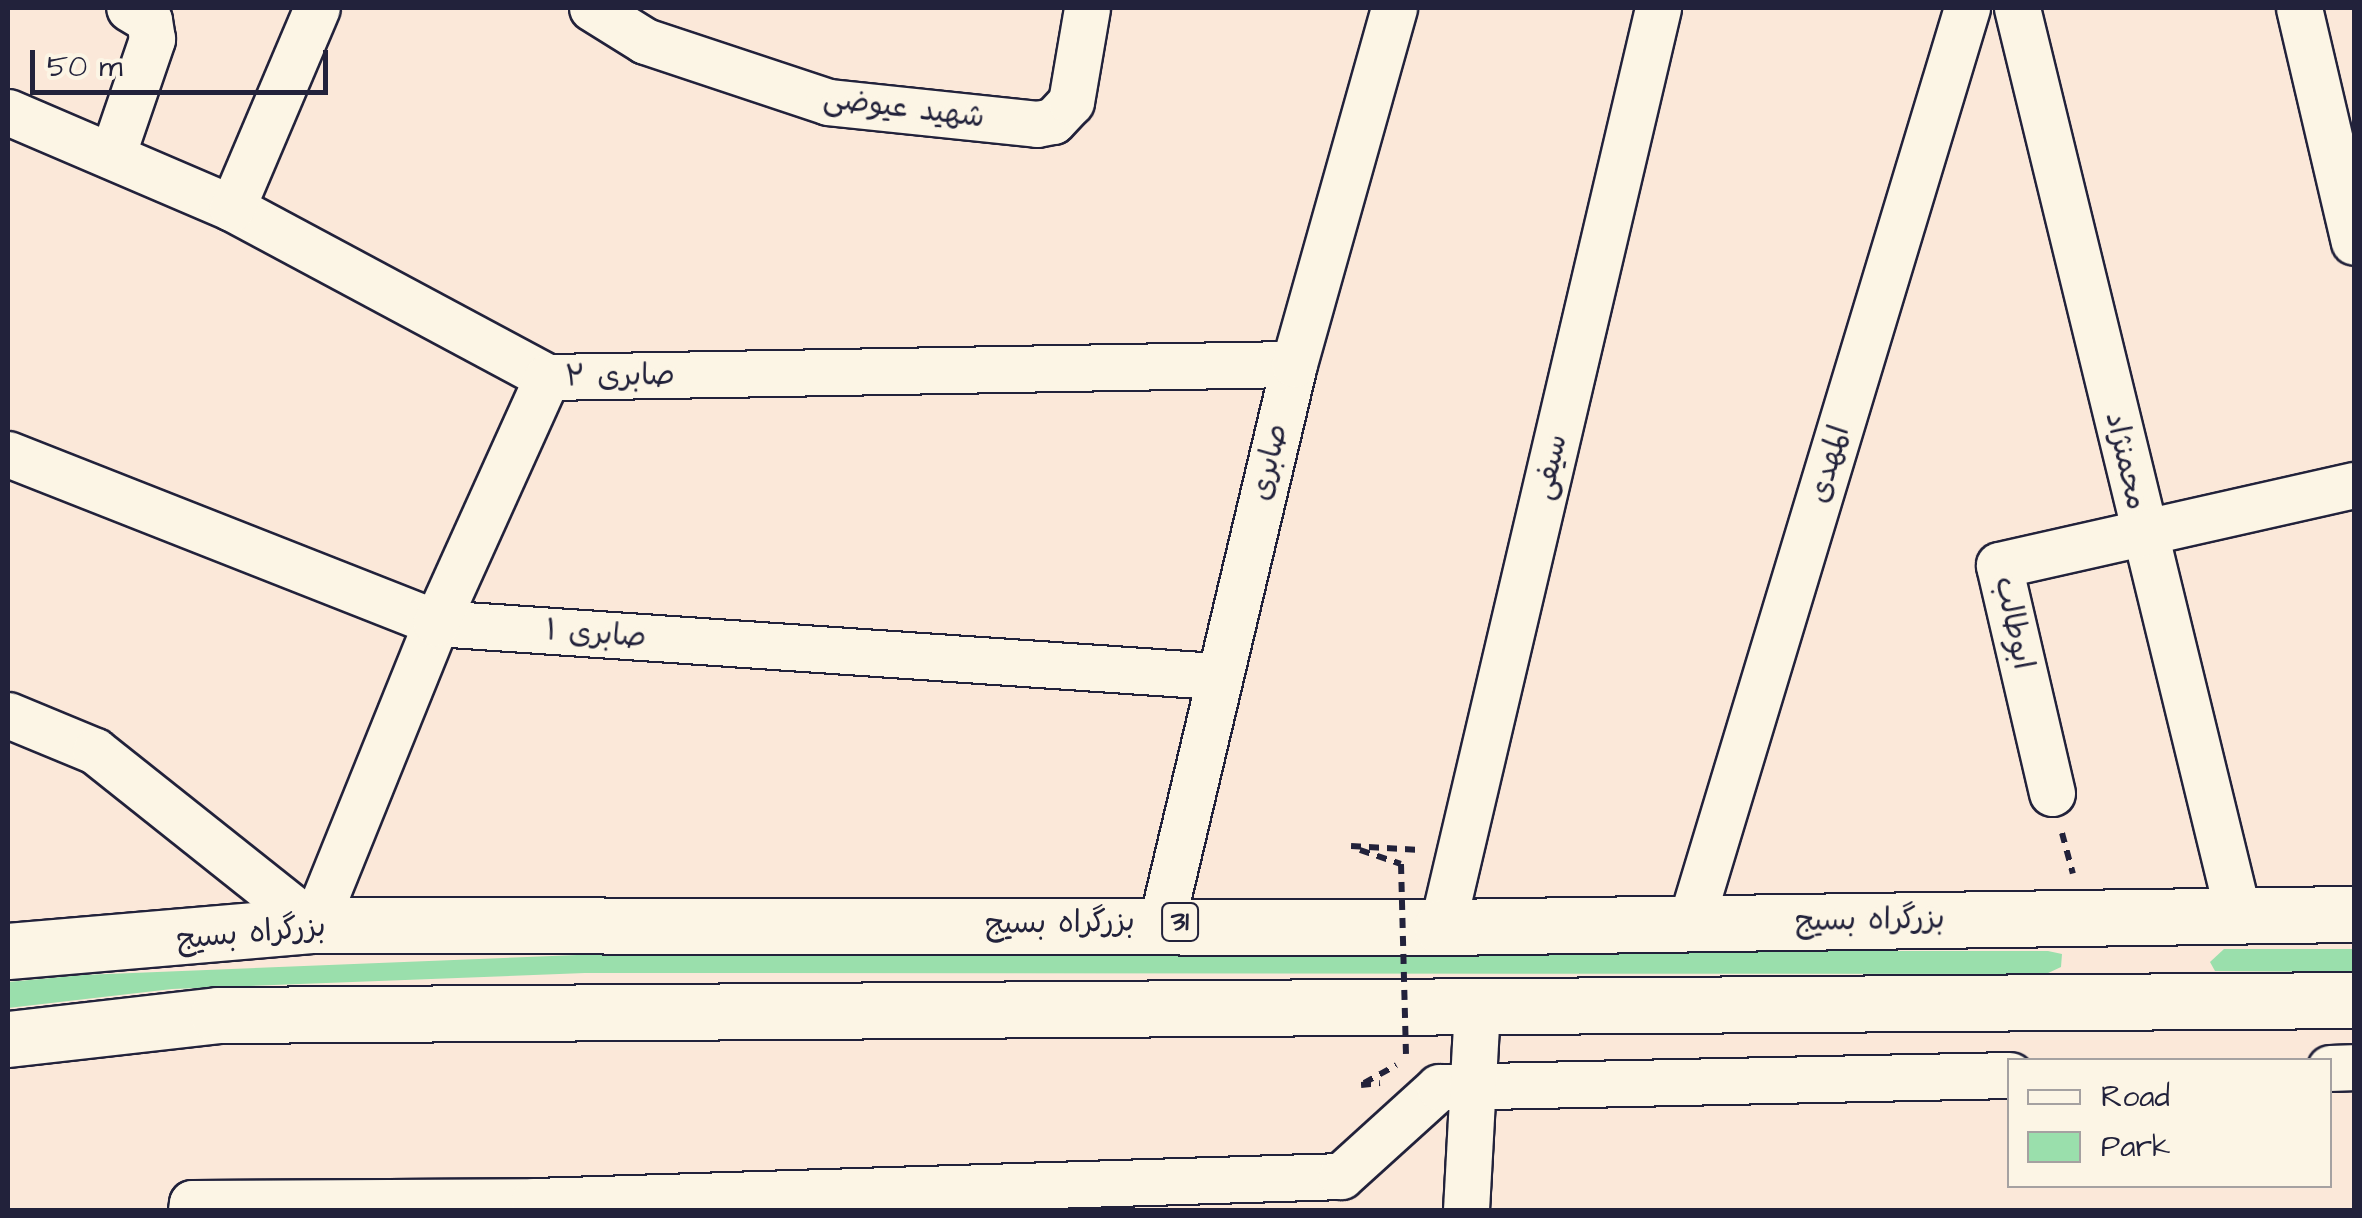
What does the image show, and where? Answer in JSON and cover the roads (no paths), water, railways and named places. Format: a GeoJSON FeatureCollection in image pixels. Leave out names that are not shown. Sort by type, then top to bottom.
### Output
{"type":"FeatureCollection","features":[{"type":"Feature","properties":{"kind":"highway","name":"بزرگراه بسیج"},"geometry":{"type":"LineString","coordinates":[[8,951],[314,925],[1162,921],[1442,927],[2354,914]]}},
{"type":"Feature","properties":{"kind":"highway"},"geometry":{"type":"LineString","coordinates":[[2106,917],[2127,1001]]}},
{"type":"Feature","properties":{"kind":"highway"},"geometry":{"type":"LineString","coordinates":[[8,1039],[218,1015],[2354,1000]]}},
{"type":"Feature","properties":{"kind":"street"},"geometry":{"type":"LineString","coordinates":[[112,156],[152,40],[150,20],[130,8]]}},
{"type":"Feature","properties":{"kind":"street"},"geometry":{"type":"LineString","coordinates":[[232,208],[317,8]]}},
{"type":"Feature","properties":{"kind":"street","name":"شهید عیوضی"},"geometry":{"type":"LineString","coordinates":[[592,8],[645,41],[828,102],[1037,124],[1071,102],[1087,8]]}},
{"type":"Feature","properties":{"kind":"street","name":"صابری"},"geometry":{"type":"LineString","coordinates":[[1162,921],[1215,676],[1294,364],[1394,8]]}},
{"type":"Feature","properties":{"kind":"street","name":"سیفی"},"geometry":{"type":"LineString","coordinates":[[1442,927],[1658,8]]}},
{"type":"Feature","properties":{"kind":"street","name":"المهدی"},"geometry":{"type":"LineString","coordinates":[[1692,922],[1967,8]]}},
{"type":"Feature","properties":{"kind":"street","name":"محمنژاد"},"geometry":{"type":"LineString","coordinates":[[2017,8],[2238,914]]}},
{"type":"Feature","properties":{"kind":"street"},"geometry":{"type":"LineString","coordinates":[[2299,8],[2354,242]]}},
{"type":"Feature","properties":{"kind":"street","name":"صابری ۲"},"geometry":{"type":"LineString","coordinates":[[8,112],[232,208],[547,377],[1294,364]]}},
{"type":"Feature","properties":{"kind":"street"},"geometry":{"type":"LineString","coordinates":[[8,714],[95,751],[314,925],[436,623],[547,377]]}},
{"type":"Feature","properties":{"kind":"street","name":"صابری ۱"},"geometry":{"type":"LineString","coordinates":[[8,454],[436,623],[1215,676]]}},
{"type":"Feature","properties":{"kind":"street","name":"ابوطالب"},"geometry":{"type":"LineString","coordinates":[[2052,793],[1998,564],[2354,486]]}},
{"type":"Feature","properties":{"kind":"street"},"geometry":{"type":"LineString","coordinates":[[1466,1210],[1477,1005]]}},
{"type":"Feature","properties":{"kind":"street"},"geometry":{"type":"LineString","coordinates":[[192,1210],[192,1203],[535,1206],[1341,1176],[1440,1087],[2007,1075]]}}]}
